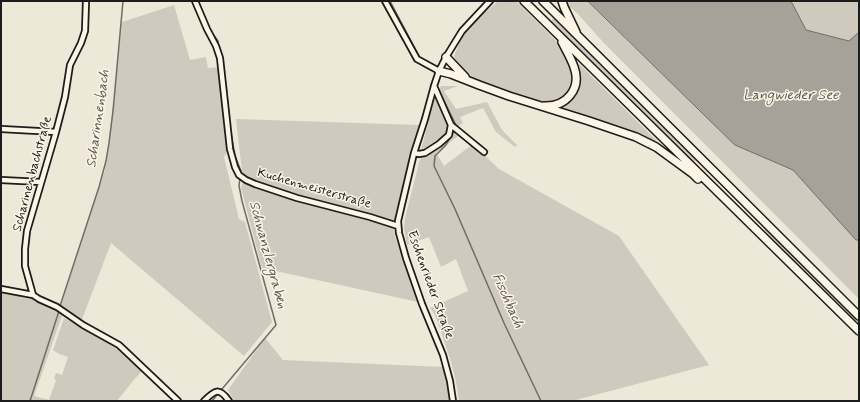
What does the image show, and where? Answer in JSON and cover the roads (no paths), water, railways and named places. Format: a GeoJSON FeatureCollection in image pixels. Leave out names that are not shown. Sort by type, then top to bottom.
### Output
{"type":"FeatureCollection","features":[{"type":"Feature","properties":{"kind":"highway"},"geometry":{"type":"LineString","coordinates":[[524,1],[859,331]]}},
{"type":"Feature","properties":{"kind":"highway"},"geometry":{"type":"LineString","coordinates":[[543,1],[859,316]]}},
{"type":"Feature","properties":{"kind":"highway"},"geometry":{"type":"LineString","coordinates":[[562,1],[579,37]]}},
{"type":"Feature","properties":{"kind":"highway"},"geometry":{"type":"LineString","coordinates":[[540,105],[555,105],[564,101],[572,93],[576,84],[574,67],[558,35]]}},
{"type":"Feature","properties":{"kind":"highway"},"geometry":{"type":"LineString","coordinates":[[446,58],[468,80]]}},
{"type":"Feature","properties":{"kind":"highway"},"geometry":{"type":"LineString","coordinates":[[439,71],[468,80],[503,94],[636,136],[656,147],[693,174],[719,199],[730,204]]}},
{"type":"Feature","properties":{"kind":"street","name":"Scharinenbachstraße"},"geometry":{"type":"LineString","coordinates":[[33,295],[25,266],[25,249],[28,231],[65,97],[70,65],[85,31],[86,1]]}},
{"type":"Feature","properties":{"kind":"street","name":"Kuchenmeisterstraße"},"geometry":{"type":"LineString","coordinates":[[195,1],[220,58],[230,149],[239,175],[255,184],[290,196],[398,226]]}},
{"type":"Feature","properties":{"kind":"street"},"geometry":{"type":"LineString","coordinates":[[384,1],[416,58],[439,71]]}},
{"type":"Feature","properties":{"kind":"street","name":"Eschenrieder Straße"},"geometry":{"type":"LineString","coordinates":[[453,401],[450,381],[443,355],[422,304],[400,240],[398,226],[414,153],[426,119],[439,71],[462,31],[490,1]]}},
{"type":"Feature","properties":{"kind":"street"},"geometry":{"type":"LineString","coordinates":[[434,86],[451,125],[484,152]]}},
{"type":"Feature","properties":{"kind":"street"},"geometry":{"type":"LineString","coordinates":[[414,153],[425,153],[439,144],[449,134],[451,125]]}},
{"type":"Feature","properties":{"kind":"street"},"geometry":{"type":"LineString","coordinates":[[1,129],[56,132]]}},
{"type":"Feature","properties":{"kind":"street"},"geometry":{"type":"LineString","coordinates":[[1,180],[41,182]]}},
{"type":"Feature","properties":{"kind":"street"},"geometry":{"type":"LineString","coordinates":[[1,289],[33,295],[57,307],[83,325],[119,345],[178,401]]}},
{"type":"Feature","properties":{"kind":"street"},"geometry":{"type":"LineString","coordinates":[[204,401],[215,392],[220,392],[229,401]]}},
{"type":"Feature","properties":{"kind":"water","name":"Langwieder See"},"geometry":{"type":"Polygon","coordinates":[[[588,1],[791,1],[806,30],[849,41],[859,32],[859,240],[856,240],[793,170],[735,145],[588,1]]]}},
{"type":"Feature","properties":{"kind":"waterway","name":"Scharinnenbach"},"geometry":{"type":"LineString","coordinates":[[60,306],[106,161],[113,111],[123,1]]}},
{"type":"Feature","properties":{"kind":"waterway","name":"Schwanzlergraben"},"geometry":{"type":"LineString","coordinates":[[198,1],[207,23]]}},
{"type":"Feature","properties":{"kind":"waterway","name":"Fischbach"},"geometry":{"type":"LineString","coordinates":[[390,1],[419,56]]}},
{"type":"Feature","properties":{"kind":"waterway","name":"Schwanzlergraben"},"geometry":{"type":"LineString","coordinates":[[210,30],[218,41],[219,50]]}},
{"type":"Feature","properties":{"kind":"waterway","name":"Schwanzlergraben"},"geometry":{"type":"LineString","coordinates":[[224,73],[230,128],[235,156],[241,171],[240,173]]}},
{"type":"Feature","properties":{"kind":"waterway"},"geometry":{"type":"LineString","coordinates":[[440,93],[456,125]]}},
{"type":"Feature","properties":{"kind":"waterway","name":"Fischbach"},"geometry":{"type":"LineString","coordinates":[[454,131],[446,145],[435,156],[434,166],[455,209],[504,323],[541,401]]}},
{"type":"Feature","properties":{"kind":"waterway","name":"Schwanzlergraben"},"geometry":{"type":"LineString","coordinates":[[222,389],[276,325],[242,201],[239,186],[240,178]]}},
{"type":"Feature","properties":{"kind":"waterway","name":"Scharinnenbach"},"geometry":{"type":"LineString","coordinates":[[30,401],[59,311]]}},
{"type":"Feature","properties":{"kind":"waterway","name":"Schwanzlergraben"},"geometry":{"type":"LineString","coordinates":[[212,401],[217,395]]}}]}
